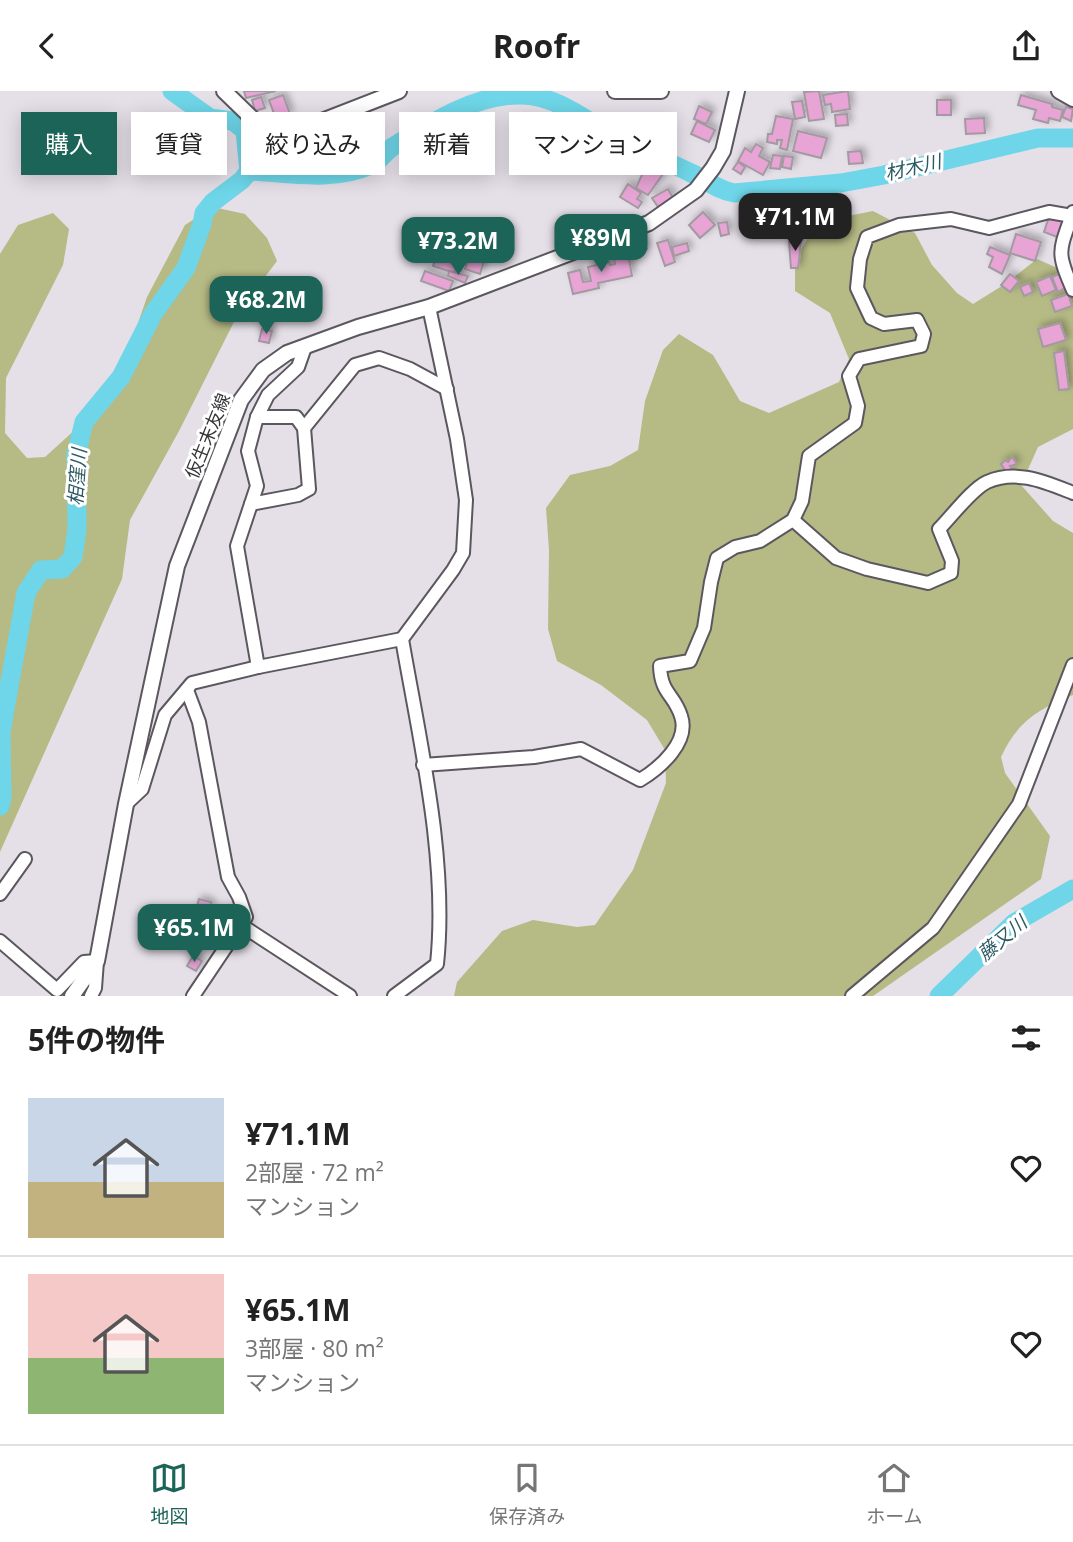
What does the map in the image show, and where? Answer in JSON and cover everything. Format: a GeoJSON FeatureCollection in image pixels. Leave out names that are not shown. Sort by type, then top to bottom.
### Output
{"type":"FeatureCollection","features":[{"type":"Feature","properties":{"kind":"main road"},"geometry":{"type":"LineString","coordinates":[[224,91],[258,124],[281,131],[304,128],[399,91]]}},
{"type":"Feature","properties":{"kind":"main road"},"geometry":{"type":"LineString","coordinates":[[615,91],[661,91]]}},
{"type":"Feature","properties":{"kind":"main road","name":"仮生末友線"},"geometry":{"type":"LineString","coordinates":[[72,996],[97,961],[126,804],[177,566],[242,400],[262,370],[287,353],[358,327],[429,307],[649,223],[696,190],[713,168],[723,151],[737,91]]}},
{"type":"Feature","properties":{"kind":"main road"},"geometry":{"type":"LineString","coordinates":[[1059,91],[1073,99]]}},
{"type":"Feature","properties":{"kind":"street"},"geometry":{"type":"LineString","coordinates":[[423,765],[534,757],[581,749],[639,780],[654,772],[683,733],[681,715],[660,682],[660,666],[690,661],[704,628],[711,582],[718,558],[735,547],[760,541],[793,520],[802,501],[809,456],[855,423],[858,406],[849,376],[859,359],[921,346],[924,334],[917,320],[884,324],[872,318],[857,288],[860,259],[867,237],[899,225],[951,219],[989,228],[1049,212],[1072,214],[1061,245],[1060,261],[1073,290]]}},
{"type":"Feature","properties":{"kind":"street"},"geometry":{"type":"LineString","coordinates":[[126,804],[142,789],[165,715],[192,683],[258,667],[402,639],[453,570],[463,553],[466,500],[447,389],[429,307]]}},
{"type":"Feature","properties":{"kind":"street"},"geometry":{"type":"LineString","coordinates":[[258,667],[237,546],[257,486],[248,451],[257,417],[268,395],[299,366],[304,347]]}},
{"type":"Feature","properties":{"kind":"street"},"geometry":{"type":"LineString","coordinates":[[304,428],[355,365],[380,358],[410,369],[447,389]]}},
{"type":"Feature","properties":{"kind":"street"},"geometry":{"type":"LineString","coordinates":[[250,504],[298,495],[309,489],[304,428],[296,417],[257,417]]}},
{"type":"Feature","properties":{"kind":"street"},"geometry":{"type":"LineString","coordinates":[[793,520],[836,558],[867,569],[929,583],[951,573],[952,561],[939,529],[985,483],[1015,476],[1038,480],[1073,493]]}},
{"type":"Feature","properties":{"kind":"street"},"geometry":{"type":"LineString","coordinates":[[394,996],[437,964],[440,929],[432,821],[402,639]]}},
{"type":"Feature","properties":{"kind":"street"},"geometry":{"type":"LineString","coordinates":[[852,996],[933,928],[1019,804],[1073,665]]}},
{"type":"Feature","properties":{"kind":"street"},"geometry":{"type":"LineString","coordinates":[[187,689],[200,722],[228,877],[246,917],[192,996]]}},
{"type":"Feature","properties":{"kind":"street"},"geometry":{"type":"LineString","coordinates":[[0,894],[25,859]]}},
{"type":"Feature","properties":{"kind":"street"},"geometry":{"type":"LineString","coordinates":[[241,925],[350,996]]}},
{"type":"Feature","properties":{"kind":"street"},"geometry":{"type":"LineString","coordinates":[[0,941],[57,990],[84,963],[97,961],[95,988],[91,996]]}},
{"type":"Feature","properties":{"kind":"green space"},"geometry":{"type":"Polygon","coordinates":[[[213,207],[245,214],[267,238],[277,261],[240,310],[179,431],[130,520],[122,579],[0,852],[0,254],[18,225],[53,213],[69,229],[63,265],[6,378],[5,433],[27,458],[45,457],[99,408],[118,381],[147,297],[185,225],[213,207]]]}},
{"type":"Feature","properties":{"kind":"green space"},"geometry":{"type":"Polygon","coordinates":[[[873,211],[915,233],[932,265],[957,293],[973,304],[1037,259],[1073,275],[1073,429],[1038,447],[1021,485],[1053,521],[1073,533],[1073,695],[1030,718],[1014,735],[1001,757],[1005,773],[1050,836],[1041,879],[873,996],[454,996],[457,982],[502,931],[533,920],[577,927],[595,925],[633,870],[666,783],[665,750],[647,720],[601,685],[557,661],[548,629],[549,550],[546,508],[570,475],[610,466],[638,450],[645,401],[663,350],[679,334],[713,355],[740,401],[769,413],[839,382],[849,359],[830,313],[795,291],[795,259],[818,222],[873,211]]]}},
{"type":"Feature","properties":{"kind":"building"},"geometry":{"type":"Polygon","coordinates":[[[244,91],[276,91],[246,98],[244,91]]]}},
{"type":"Feature","properties":{"kind":"building"},"geometry":{"type":"Polygon","coordinates":[[[819,91],[824,119],[809,121],[804,92],[819,91]]]}},
{"type":"Feature","properties":{"kind":"building"},"geometry":{"type":"Polygon","coordinates":[[[848,91],[850,109],[832,112],[831,104],[825,105],[823,95],[848,91]]]}},
{"type":"Feature","properties":{"kind":"building"},"geometry":{"type":"Polygon","coordinates":[[[283,95],[289,112],[273,112],[269,100],[283,95]]]}},
{"type":"Feature","properties":{"kind":"building"},"geometry":{"type":"Polygon","coordinates":[[[1021,95],[1063,110],[1060,121],[1049,118],[1048,123],[1033,119],[1036,110],[1018,105],[1021,95]]]}},
{"type":"Feature","properties":{"kind":"building"},"geometry":{"type":"Polygon","coordinates":[[[261,97],[265,108],[255,111],[252,100],[261,97]]]}},
{"type":"Feature","properties":{"kind":"building"},"geometry":{"type":"Polygon","coordinates":[[[937,100],[951,100],[951,115],[937,115],[937,100]]]}},
{"type":"Feature","properties":{"kind":"building"},"geometry":{"type":"Polygon","coordinates":[[[802,101],[805,117],[795,119],[792,102],[802,101]]]}},
{"type":"Feature","properties":{"kind":"building"},"geometry":{"type":"Polygon","coordinates":[[[699,106],[712,112],[706,124],[694,119],[699,106]]]}},
{"type":"Feature","properties":{"kind":"building"},"geometry":{"type":"Polygon","coordinates":[[[1066,107],[1073,109],[1071,121],[1062,117],[1066,107]]]}},
{"type":"Feature","properties":{"kind":"building"},"geometry":{"type":"Polygon","coordinates":[[[847,114],[848,125],[836,126],[835,115],[847,114]]]}},
{"type":"Feature","properties":{"kind":"building"},"geometry":{"type":"Polygon","coordinates":[[[776,116],[793,119],[787,150],[780,148],[782,140],[777,140],[777,144],[767,142],[768,134],[772,134],[776,116]]]}},
{"type":"Feature","properties":{"kind":"building"},"geometry":{"type":"Polygon","coordinates":[[[984,118],[985,133],[966,134],[965,119],[984,118]]]}},
{"type":"Feature","properties":{"kind":"building"},"geometry":{"type":"Polygon","coordinates":[[[697,121],[715,130],[709,142],[691,134],[697,121]]]}},
{"type":"Feature","properties":{"kind":"building"},"geometry":{"type":"Polygon","coordinates":[[[798,131],[827,138],[821,158],[793,151],[798,131]]]}},
{"type":"Feature","properties":{"kind":"building"},"geometry":{"type":"Polygon","coordinates":[[[756,144],[763,148],[759,156],[770,162],[763,175],[738,161],[745,148],[751,152],[756,144]]]}},
{"type":"Feature","properties":{"kind":"building"},"geometry":{"type":"Polygon","coordinates":[[[861,151],[863,163],[849,164],[848,152],[861,151]]]}},
{"type":"Feature","properties":{"kind":"building"},"geometry":{"type":"Polygon","coordinates":[[[773,155],[782,156],[780,169],[770,168],[773,155]]]}},
{"type":"Feature","properties":{"kind":"building"},"geometry":{"type":"Polygon","coordinates":[[[784,156],[793,157],[791,169],[782,167],[784,156]]]}},
{"type":"Feature","properties":{"kind":"building"},"geometry":{"type":"Polygon","coordinates":[[[738,162],[745,167],[741,174],[733,169],[738,162]]]}},
{"type":"Feature","properties":{"kind":"building"},"geometry":{"type":"Polygon","coordinates":[[[642,175],[662,175],[648,195],[636,188],[642,175]]]}},
{"type":"Feature","properties":{"kind":"building"},"geometry":{"type":"Polygon","coordinates":[[[628,184],[641,193],[637,199],[642,202],[638,208],[620,197],[628,184]]]}},
{"type":"Feature","properties":{"kind":"building"},"geometry":{"type":"Polygon","coordinates":[[[668,189],[673,198],[658,207],[652,198],[668,189]]]}},
{"type":"Feature","properties":{"kind":"building"},"geometry":{"type":"Polygon","coordinates":[[[703,212],[715,225],[700,238],[689,225],[703,212]]]}},
{"type":"Feature","properties":{"kind":"building"},"geometry":{"type":"Polygon","coordinates":[[[1049,217],[1063,219],[1057,237],[1044,232],[1049,217]]]}},
{"type":"Feature","properties":{"kind":"building"},"geometry":{"type":"Polygon","coordinates":[[[727,222],[729,234],[721,236],[718,223],[727,222]]]}},
{"type":"Feature","properties":{"kind":"building"},"geometry":{"type":"Polygon","coordinates":[[[489,229],[498,232],[492,245],[496,246],[492,255],[480,249],[489,229]]]}},
{"type":"Feature","properties":{"kind":"building"},"geometry":{"type":"Polygon","coordinates":[[[1016,234],[1041,242],[1035,261],[1010,253],[1016,234]]]}},
{"type":"Feature","properties":{"kind":"building"},"geometry":{"type":"Polygon","coordinates":[[[642,239],[647,249],[638,253],[633,244],[642,239]]]}},
{"type":"Feature","properties":{"kind":"building"},"geometry":{"type":"Polygon","coordinates":[[[668,240],[675,262],[665,266],[657,243],[668,240]]]}},
{"type":"Feature","properties":{"kind":"building"},"geometry":{"type":"Polygon","coordinates":[[[485,242],[496,247],[493,255],[481,250],[485,242]]]}},
{"type":"Feature","properties":{"kind":"building"},"geometry":{"type":"Polygon","coordinates":[[[789,242],[801,242],[798,268],[791,268],[789,242]]]}},
{"type":"Feature","properties":{"kind":"building"},"geometry":{"type":"Polygon","coordinates":[[[687,243],[689,251],[674,256],[672,247],[687,243]]]}},
{"type":"Feature","properties":{"kind":"building"},"geometry":{"type":"Polygon","coordinates":[[[446,244],[463,250],[454,273],[433,266],[440,247],[444,248],[446,244]]]}},
{"type":"Feature","properties":{"kind":"building"},"geometry":{"type":"Polygon","coordinates":[[[990,247],[1010,255],[1002,274],[989,267],[993,257],[987,254],[990,247]]]}},
{"type":"Feature","properties":{"kind":"building"},"geometry":{"type":"Polygon","coordinates":[[[628,254],[632,276],[598,283],[599,288],[573,294],[568,273],[580,270],[583,282],[591,281],[588,267],[609,262],[610,265],[615,264],[614,257],[628,254]]]}},
{"type":"Feature","properties":{"kind":"building"},"geometry":{"type":"Polygon","coordinates":[[[469,256],[484,261],[480,274],[465,269],[469,256]]]}},
{"type":"Feature","properties":{"kind":"building"},"geometry":{"type":"Polygon","coordinates":[[[425,271],[453,281],[449,291],[421,281],[425,271]]]}},
{"type":"Feature","properties":{"kind":"building"},"geometry":{"type":"Polygon","coordinates":[[[449,271],[468,276],[465,283],[448,276],[449,271]]]}},
{"type":"Feature","properties":{"kind":"building"},"geometry":{"type":"Polygon","coordinates":[[[1010,274],[1019,281],[1010,292],[1001,285],[1010,274]]]}},
{"type":"Feature","properties":{"kind":"building"},"geometry":{"type":"Polygon","coordinates":[[[1059,274],[1065,288],[1058,292],[1052,277],[1059,274]]]}},
{"type":"Feature","properties":{"kind":"building"},"geometry":{"type":"Polygon","coordinates":[[[1050,276],[1056,290],[1042,296],[1036,282],[1050,276]]]}},
{"type":"Feature","properties":{"kind":"building"},"geometry":{"type":"Polygon","coordinates":[[[1029,283],[1033,292],[1024,296],[1020,287],[1029,283]]]}},
{"type":"Feature","properties":{"kind":"building"},"geometry":{"type":"Polygon","coordinates":[[[1068,294],[1072,306],[1055,312],[1051,300],[1068,294]]]}},
{"type":"Feature","properties":{"kind":"building"},"geometry":{"type":"Polygon","coordinates":[[[1060,323],[1066,340],[1043,347],[1038,329],[1060,323]]]}},
{"type":"Feature","properties":{"kind":"building"},"geometry":{"type":"Polygon","coordinates":[[[262,329],[272,331],[269,343],[259,341],[262,329]]]}},
{"type":"Feature","properties":{"kind":"building"},"geometry":{"type":"Polygon","coordinates":[[[1064,351],[1069,389],[1059,390],[1054,353],[1064,351]]]}},
{"type":"Feature","properties":{"kind":"building"},"geometry":{"type":"Polygon","coordinates":[[[1012,457],[1017,464],[1010,466],[1012,468],[1006,472],[1001,464],[1012,457]]]}},
{"type":"Feature","properties":{"kind":"building"},"geometry":{"type":"Polygon","coordinates":[[[199,899],[211,902],[209,912],[196,910],[199,899]]]}},
{"type":"Feature","properties":{"kind":"building"},"geometry":{"type":"Polygon","coordinates":[[[193,956],[202,961],[196,971],[187,966],[193,956]]]}},
{"type":"Feature","properties":{"kind":"waterway","name":"材木川"},"geometry":{"type":"LineString","coordinates":[[172,91],[210,118],[233,121],[241,128]]}},
{"type":"Feature","properties":{"kind":"waterway","name":"材木川"},"geometry":{"type":"LineString","coordinates":[[385,154],[421,129],[454,112],[488,99],[523,95],[563,106],[631,145],[734,193],[841,183],[1038,138],[1073,138]]}},
{"type":"Feature","properties":{"kind":"waterway","name":"相窪川"},"geometry":{"type":"LineString","coordinates":[[0,806],[1,733],[26,593],[41,570],[62,569],[73,557],[77,529],[76,455],[84,422],[121,377],[153,314],[186,268],[204,213],[213,202],[246,175]]}},
{"type":"Feature","properties":{"kind":"waterway","name":"藤又川"},"geometry":{"type":"LineString","coordinates":[[939,996],[1014,923],[1073,889]]}}]}
